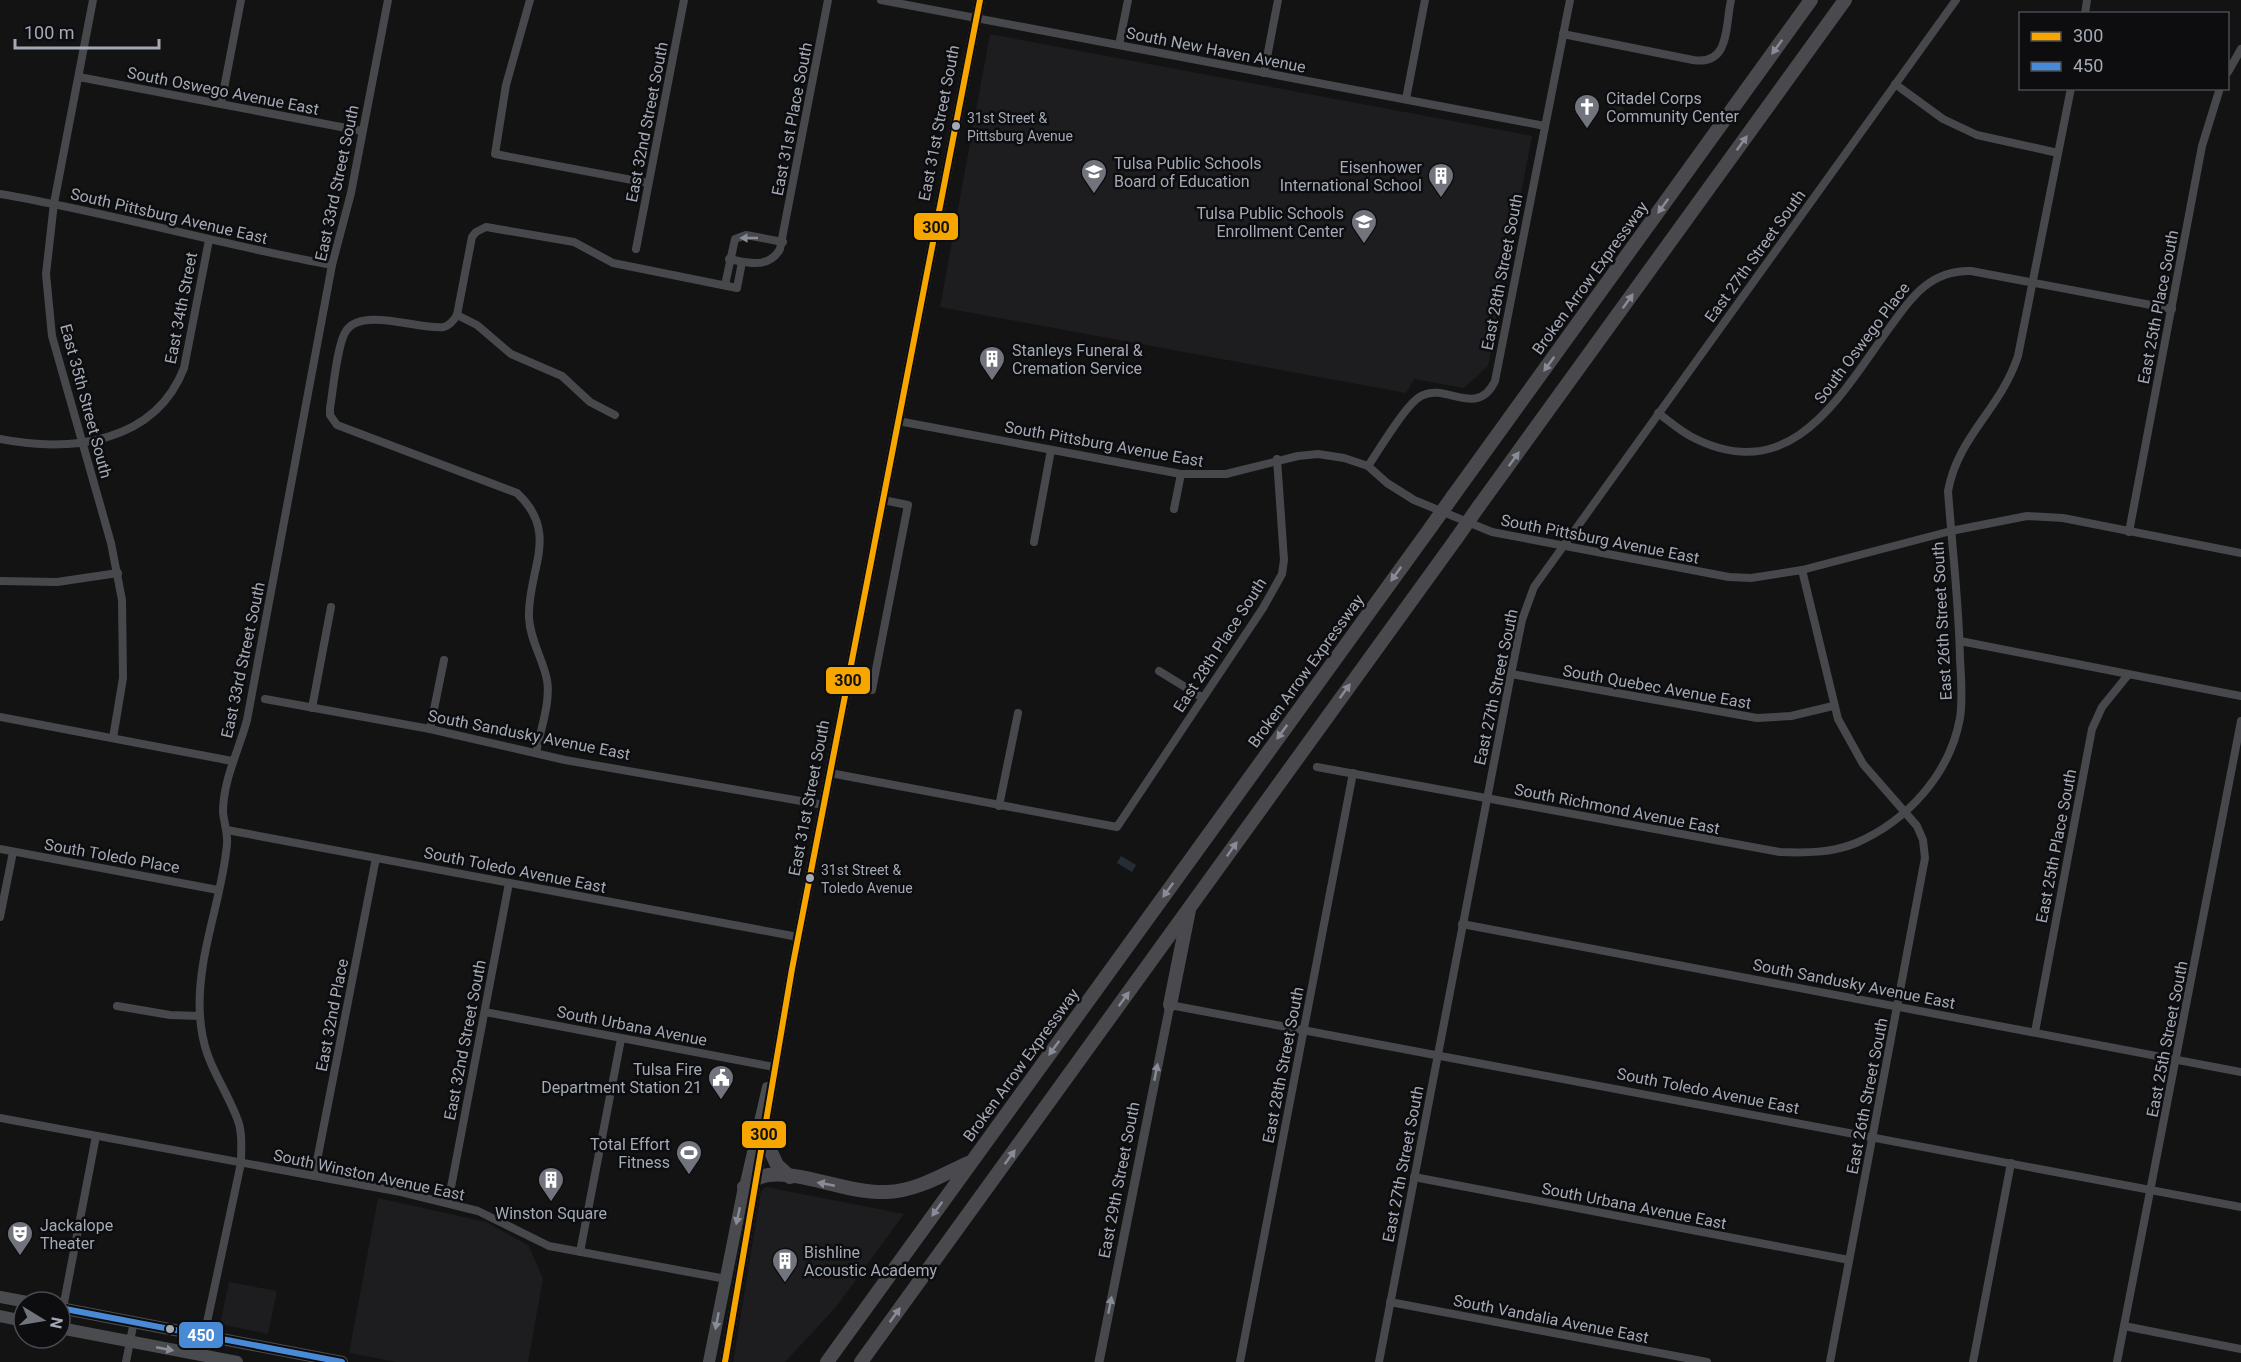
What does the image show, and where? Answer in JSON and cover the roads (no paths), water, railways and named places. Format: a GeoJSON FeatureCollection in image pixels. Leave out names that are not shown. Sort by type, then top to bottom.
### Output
{"type":"FeatureCollection","features":[{"type":"Feature","properties":{"kind":"highway","name":"Broken Arrow Expressway"},"geometry":{"type":"LineString","coordinates":[[827,1362],[1811,0]]}},
{"type":"Feature","properties":{"kind":"highway"},"geometry":{"type":"LineString","coordinates":[[861,1362],[1845,0]]}},
{"type":"Feature","properties":{"kind":"highway"},"geometry":{"type":"LineString","coordinates":[[1170,1005],[1190,908]]}},
{"type":"Feature","properties":{"kind":"highway"},"geometry":{"type":"LineString","coordinates":[[765,1139],[777,1165],[790,1177]]}},
{"type":"Feature","properties":{"kind":"highway"},"geometry":{"type":"LineString","coordinates":[[744,1187],[758,1177],[768,1175],[862,1191],[887,1192],[912,1189],[971,1162]]}},
{"type":"Feature","properties":{"kind":"main road","name":"East 31st Street South"},"geometry":{"type":"LineString","coordinates":[[724,1362],[765,1139],[774,1066],[798,937],[980,0]]}},
{"type":"Feature","properties":{"kind":"main road","name":"East 31st Street South"},"geometry":{"type":"LineString","coordinates":[[709,1362],[760,1112],[774,1066]]}},
{"type":"Feature","properties":{"kind":"main road"},"geometry":{"type":"LineString","coordinates":[[72,1311],[204,1334],[342,1362]]}},
{"type":"Feature","properties":{"kind":"main road"},"geometry":{"type":"LineString","coordinates":[[72,1330],[237,1362]]}},
{"type":"Feature","properties":{"kind":"street","name":"East 35th Street South"},"geometry":{"type":"LineString","coordinates":[[93,0],[46,251],[47,300],[61,371],[118,573],[124,651],[123,678],[113,738]]}},
{"type":"Feature","properties":{"kind":"street"},"geometry":{"type":"LineString","coordinates":[[221,104],[241,0]]}},
{"type":"Feature","properties":{"kind":"street","name":"East 33rd Street South"},"geometry":{"type":"LineString","coordinates":[[200,1356],[241,1163],[242,1141],[238,1118],[213,1073],[206,1053],[200,1016],[201,980],[228,843],[223,812],[232,761],[241,742],[247,720],[332,265],[351,193],[388,0]]}},
{"type":"Feature","properties":{"kind":"street"},"geometry":{"type":"LineString","coordinates":[[530,0],[506,85],[495,154],[648,183]]}},
{"type":"Feature","properties":{"kind":"street","name":"East 32nd Street South"},"geometry":{"type":"LineString","coordinates":[[636,249],[684,0]]}},
{"type":"Feature","properties":{"kind":"street","name":"East 31st Place South"},"geometry":{"type":"LineString","coordinates":[[783,242],[828,0]]}},
{"type":"Feature","properties":{"kind":"street","name":"South New Haven Avenue"},"geometry":{"type":"LineString","coordinates":[[881,0],[1545,126]]}},
{"type":"Feature","properties":{"kind":"street"},"geometry":{"type":"LineString","coordinates":[[1119,45],[1128,0]]}},
{"type":"Feature","properties":{"kind":"street"},"geometry":{"type":"LineString","coordinates":[[1264,73],[1278,0]]}},
{"type":"Feature","properties":{"kind":"street"},"geometry":{"type":"LineString","coordinates":[[1406,99],[1425,0]]}},
{"type":"Feature","properties":{"kind":"street","name":"East 28th Street South"},"geometry":{"type":"LineString","coordinates":[[1368,466],[1411,405],[1423,395],[1434,393],[1471,399],[1483,395],[1492,387],[1570,0]]}},
{"type":"Feature","properties":{"kind":"street"},"geometry":{"type":"LineString","coordinates":[[1563,34],[1702,62],[1719,55],[1731,0]]}},
{"type":"Feature","properties":{"kind":"street","name":"East 27th Street South"},"geometry":{"type":"LineString","coordinates":[[1378,1362],[1511,674],[1522,620],[1534,587],[1561,546],[1956,0]]}},
{"type":"Feature","properties":{"kind":"street"},"geometry":{"type":"LineString","coordinates":[[2229,70],[2241,49]]}},
{"type":"Feature","properties":{"kind":"street","name":"South Oswego Avenue East"},"geometry":{"type":"LineString","coordinates":[[79,77],[362,132]]}},
{"type":"Feature","properties":{"kind":"street"},"geometry":{"type":"LineString","coordinates":[[1895,84],[1943,119],[1977,135],[2058,153]]}},
{"type":"Feature","properties":{"kind":"street","name":"East 26th Street South"},"geometry":{"type":"LineString","coordinates":[[1830,1362],[1925,858],[1923,840],[1917,826],[1905,812],[1927,790],[1938,774],[1960,718],[1960,641],[1948,491],[1952,470],[1960,451],[2005,388],[2012,374],[2025,330],[2070,90]]}},
{"type":"Feature","properties":{"kind":"street","name":"East 25th Place South"},"geometry":{"type":"LineString","coordinates":[[2129,532],[2202,146],[2219,90]]}},
{"type":"Feature","properties":{"kind":"street","name":"South Pittsburg Avenue East"},"geometry":{"type":"LineString","coordinates":[[0,195],[54,203],[209,240],[332,265]]}},
{"type":"Feature","properties":{"kind":"street"},"geometry":{"type":"LineString","coordinates":[[536,753],[547,680],[529,622],[528,608],[540,550],[539,524],[534,513],[517,493],[337,425],[330,416],[330,408],[342,340],[347,329],[369,321],[390,320],[443,327],[449,324],[457,315],[470,243],[476,232],[486,227],[574,242],[613,263],[737,288],[742,262]]}},
{"type":"Feature","properties":{"kind":"street"},"geometry":{"type":"LineString","coordinates":[[724,285],[729,259],[732,246],[740,237],[783,242],[777,255],[770,260],[760,263],[729,259]]}},
{"type":"Feature","properties":{"kind":"street","name":"East 34th Street"},"geometry":{"type":"LineString","coordinates":[[82,443],[124,431],[148,419],[159,409],[179,381],[184,368],[209,240]]}},
{"type":"Feature","properties":{"kind":"street","name":"South Oswego Place"},"geometry":{"type":"LineString","coordinates":[[1658,413],[1690,436],[1723,448],[1754,450],[1790,441],[1822,418],[1911,298],[1928,282],[1960,271],[2172,309]]}},
{"type":"Feature","properties":{"kind":"street"},"geometry":{"type":"LineString","coordinates":[[457,315],[477,325],[512,354],[562,376],[590,402],[615,415]]}},
{"type":"Feature","properties":{"kind":"street","name":"South Pittsburg Avenue East"},"geometry":{"type":"LineString","coordinates":[[898,421],[1181,474],[1226,474],[1277,459],[1318,454],[1344,458],[1368,466],[1414,500],[1492,532],[1729,577],[1771,576],[1802,570],[2014,516],[2036,515],[2063,518],[2241,553]]}},
{"type":"Feature","properties":{"kind":"street"},"geometry":{"type":"LineString","coordinates":[[0,439],[32,443],[82,443]]}},
{"type":"Feature","properties":{"kind":"street"},"geometry":{"type":"LineString","coordinates":[[1034,542],[1051,450]]}},
{"type":"Feature","properties":{"kind":"street","name":"East 28th Place South"},"geometry":{"type":"LineString","coordinates":[[999,806],[1117,827],[1263,608],[1282,574],[1284,546],[1277,459]]}},
{"type":"Feature","properties":{"kind":"street"},"geometry":{"type":"LineString","coordinates":[[1174,509],[1181,474]]}},
{"type":"Feature","properties":{"kind":"street"},"geometry":{"type":"LineString","coordinates":[[872,690],[908,505],[883,500]]}},
{"type":"Feature","properties":{"kind":"street"},"geometry":{"type":"LineString","coordinates":[[1802,570],[1833,706],[1853,750],[1905,812]]}},
{"type":"Feature","properties":{"kind":"street"},"geometry":{"type":"LineString","coordinates":[[0,581],[57,582],[118,573]]}},
{"type":"Feature","properties":{"kind":"street"},"geometry":{"type":"LineString","coordinates":[[312,708],[331,607]]}},
{"type":"Feature","properties":{"kind":"street"},"geometry":{"type":"LineString","coordinates":[[1960,641],[2241,696]]}},
{"type":"Feature","properties":{"kind":"street"},"geometry":{"type":"LineString","coordinates":[[430,729],[444,660]]}},
{"type":"Feature","properties":{"kind":"street"},"geometry":{"type":"LineString","coordinates":[[1159,671],[1203,698]]}},
{"type":"Feature","properties":{"kind":"street","name":"South Quebec Avenue East"},"geometry":{"type":"LineString","coordinates":[[1511,674],[1757,718],[1791,716],[1833,706]]}},
{"type":"Feature","properties":{"kind":"street","name":"East 25th Place South"},"geometry":{"type":"LineString","coordinates":[[2035,1032],[2092,729],[2102,707],[2128,675]]}},
{"type":"Feature","properties":{"kind":"street","name":"South Sandusky Avenue East"},"geometry":{"type":"LineString","coordinates":[[265,699],[430,729],[536,753],[824,805]]}},
{"type":"Feature","properties":{"kind":"street"},"geometry":{"type":"LineString","coordinates":[[830,773],[999,806],[1018,713]]}},
{"type":"Feature","properties":{"kind":"street"},"geometry":{"type":"LineString","coordinates":[[0,717],[232,761]]}},
{"type":"Feature","properties":{"kind":"street","name":"East 25th Street South"},"geometry":{"type":"LineString","coordinates":[[2117,1362],[2241,721]]}},
{"type":"Feature","properties":{"kind":"street","name":"South Richmond Avenue East"},"geometry":{"type":"LineString","coordinates":[[1317,766],[1780,852],[1828,851],[1855,843],[1905,812]]}},
{"type":"Feature","properties":{"kind":"street","name":"East 28th Street South"},"geometry":{"type":"LineString","coordinates":[[1240,1362],[1353,773]]}},
{"type":"Feature","properties":{"kind":"street","name":"South Toledo Avenue East"},"geometry":{"type":"LineString","coordinates":[[227,830],[798,937]]}},
{"type":"Feature","properties":{"kind":"street","name":"South Toledo Place"},"geometry":{"type":"LineString","coordinates":[[0,849],[218,890]]}},
{"type":"Feature","properties":{"kind":"street"},"geometry":{"type":"LineString","coordinates":[[0,917],[13,852]]}},
{"type":"Feature","properties":{"kind":"street","name":"East 32nd Place"},"geometry":{"type":"LineString","coordinates":[[314,1176],[376,858]]}},
{"type":"Feature","properties":{"kind":"street","name":"East 32nd Street South"},"geometry":{"type":"LineString","coordinates":[[448,1203],[509,883]]}},
{"type":"Feature","properties":{"kind":"street","name":"South Sandusky Avenue East"},"geometry":{"type":"LineString","coordinates":[[1462,924],[2241,1071]]}},
{"type":"Feature","properties":{"kind":"street"},"geometry":{"type":"LineString","coordinates":[[117,1005],[170,1015],[200,1016]]}},
{"type":"Feature","properties":{"kind":"street","name":"South Toledo Avenue East"},"geometry":{"type":"LineString","coordinates":[[1170,1005],[2241,1207]]}},
{"type":"Feature","properties":{"kind":"street","name":"East 29th Street South"},"geometry":{"type":"LineString","coordinates":[[1099,1362],[1170,1005]]}},
{"type":"Feature","properties":{"kind":"street","name":"South Urbana Avenue"},"geometry":{"type":"LineString","coordinates":[[484,1012],[774,1066]]}},
{"type":"Feature","properties":{"kind":"street"},"geometry":{"type":"LineString","coordinates":[[580,1252],[621,1039]]}},
{"type":"Feature","properties":{"kind":"street","name":"South Winston Avenue East"},"geometry":{"type":"LineString","coordinates":[[0,1118],[448,1203],[496,1219],[539,1243],[726,1279]]}},
{"type":"Feature","properties":{"kind":"street"},"geometry":{"type":"LineString","coordinates":[[65,1290],[96,1136]]}},
{"type":"Feature","properties":{"kind":"street"},"geometry":{"type":"LineString","coordinates":[[1973,1362],[2011,1163]]}},
{"type":"Feature","properties":{"kind":"street","name":"South Urbana Avenue East"},"geometry":{"type":"LineString","coordinates":[[1414,1178],[1849,1260]]}},
{"type":"Feature","properties":{"kind":"street","name":"South Vandalia Avenue East"},"geometry":{"type":"LineString","coordinates":[[1390,1302],[1707,1362]]}},
{"type":"Feature","properties":{"kind":"street"},"geometry":{"type":"LineString","coordinates":[[126,1362],[134,1321]]}},
{"type":"Feature","properties":{"kind":"street"},"geometry":{"type":"LineString","coordinates":[[2124,1326],[2241,1348]]}},
{"type":"Feature","properties":{"kind":"place","name":"31st Street & Pittsburg Avenue"},"geometry":{"type":"Point","coordinates":[956,126]}},
{"type":"Feature","properties":{"kind":"place","name":"Citadel Corps Community Center"},"geometry":{"type":"Point","coordinates":[1587,130]}},
{"type":"Feature","properties":{"kind":"place","name":"Tulsa Public Schools Board of Education"},"geometry":{"type":"Point","coordinates":[1094,195]}},
{"type":"Feature","properties":{"kind":"place","name":"Eisenhower International School"},"geometry":{"type":"Point","coordinates":[1441,199]}},
{"type":"Feature","properties":{"kind":"place","name":"Tulsa Public Schools Enrollment Center"},"geometry":{"type":"Point","coordinates":[1364,245]}},
{"type":"Feature","properties":{"kind":"place","name":"Stanleys Funeral & Cremation Service"},"geometry":{"type":"Point","coordinates":[992,382]}},
{"type":"Feature","properties":{"kind":"place","name":"31st Street & Toledo Avenue"},"geometry":{"type":"Point","coordinates":[810,878]}},
{"type":"Feature","properties":{"kind":"place","name":"Tulsa Fire Department Station 21"},"geometry":{"type":"Point","coordinates":[721,1101]}},
{"type":"Feature","properties":{"kind":"place","name":"Total Effort Fitness"},"geometry":{"type":"Point","coordinates":[689,1176]}},
{"type":"Feature","properties":{"kind":"place","name":"Winston Square"},"geometry":{"type":"Point","coordinates":[551,1203]}},
{"type":"Feature","properties":{"kind":"place","name":"Jackalope Theater"},"geometry":{"type":"Point","coordinates":[20,1257]}},
{"type":"Feature","properties":{"kind":"place","name":"Bishline Acoustic Academy"},"geometry":{"type":"Point","coordinates":[785,1284]}}]}
